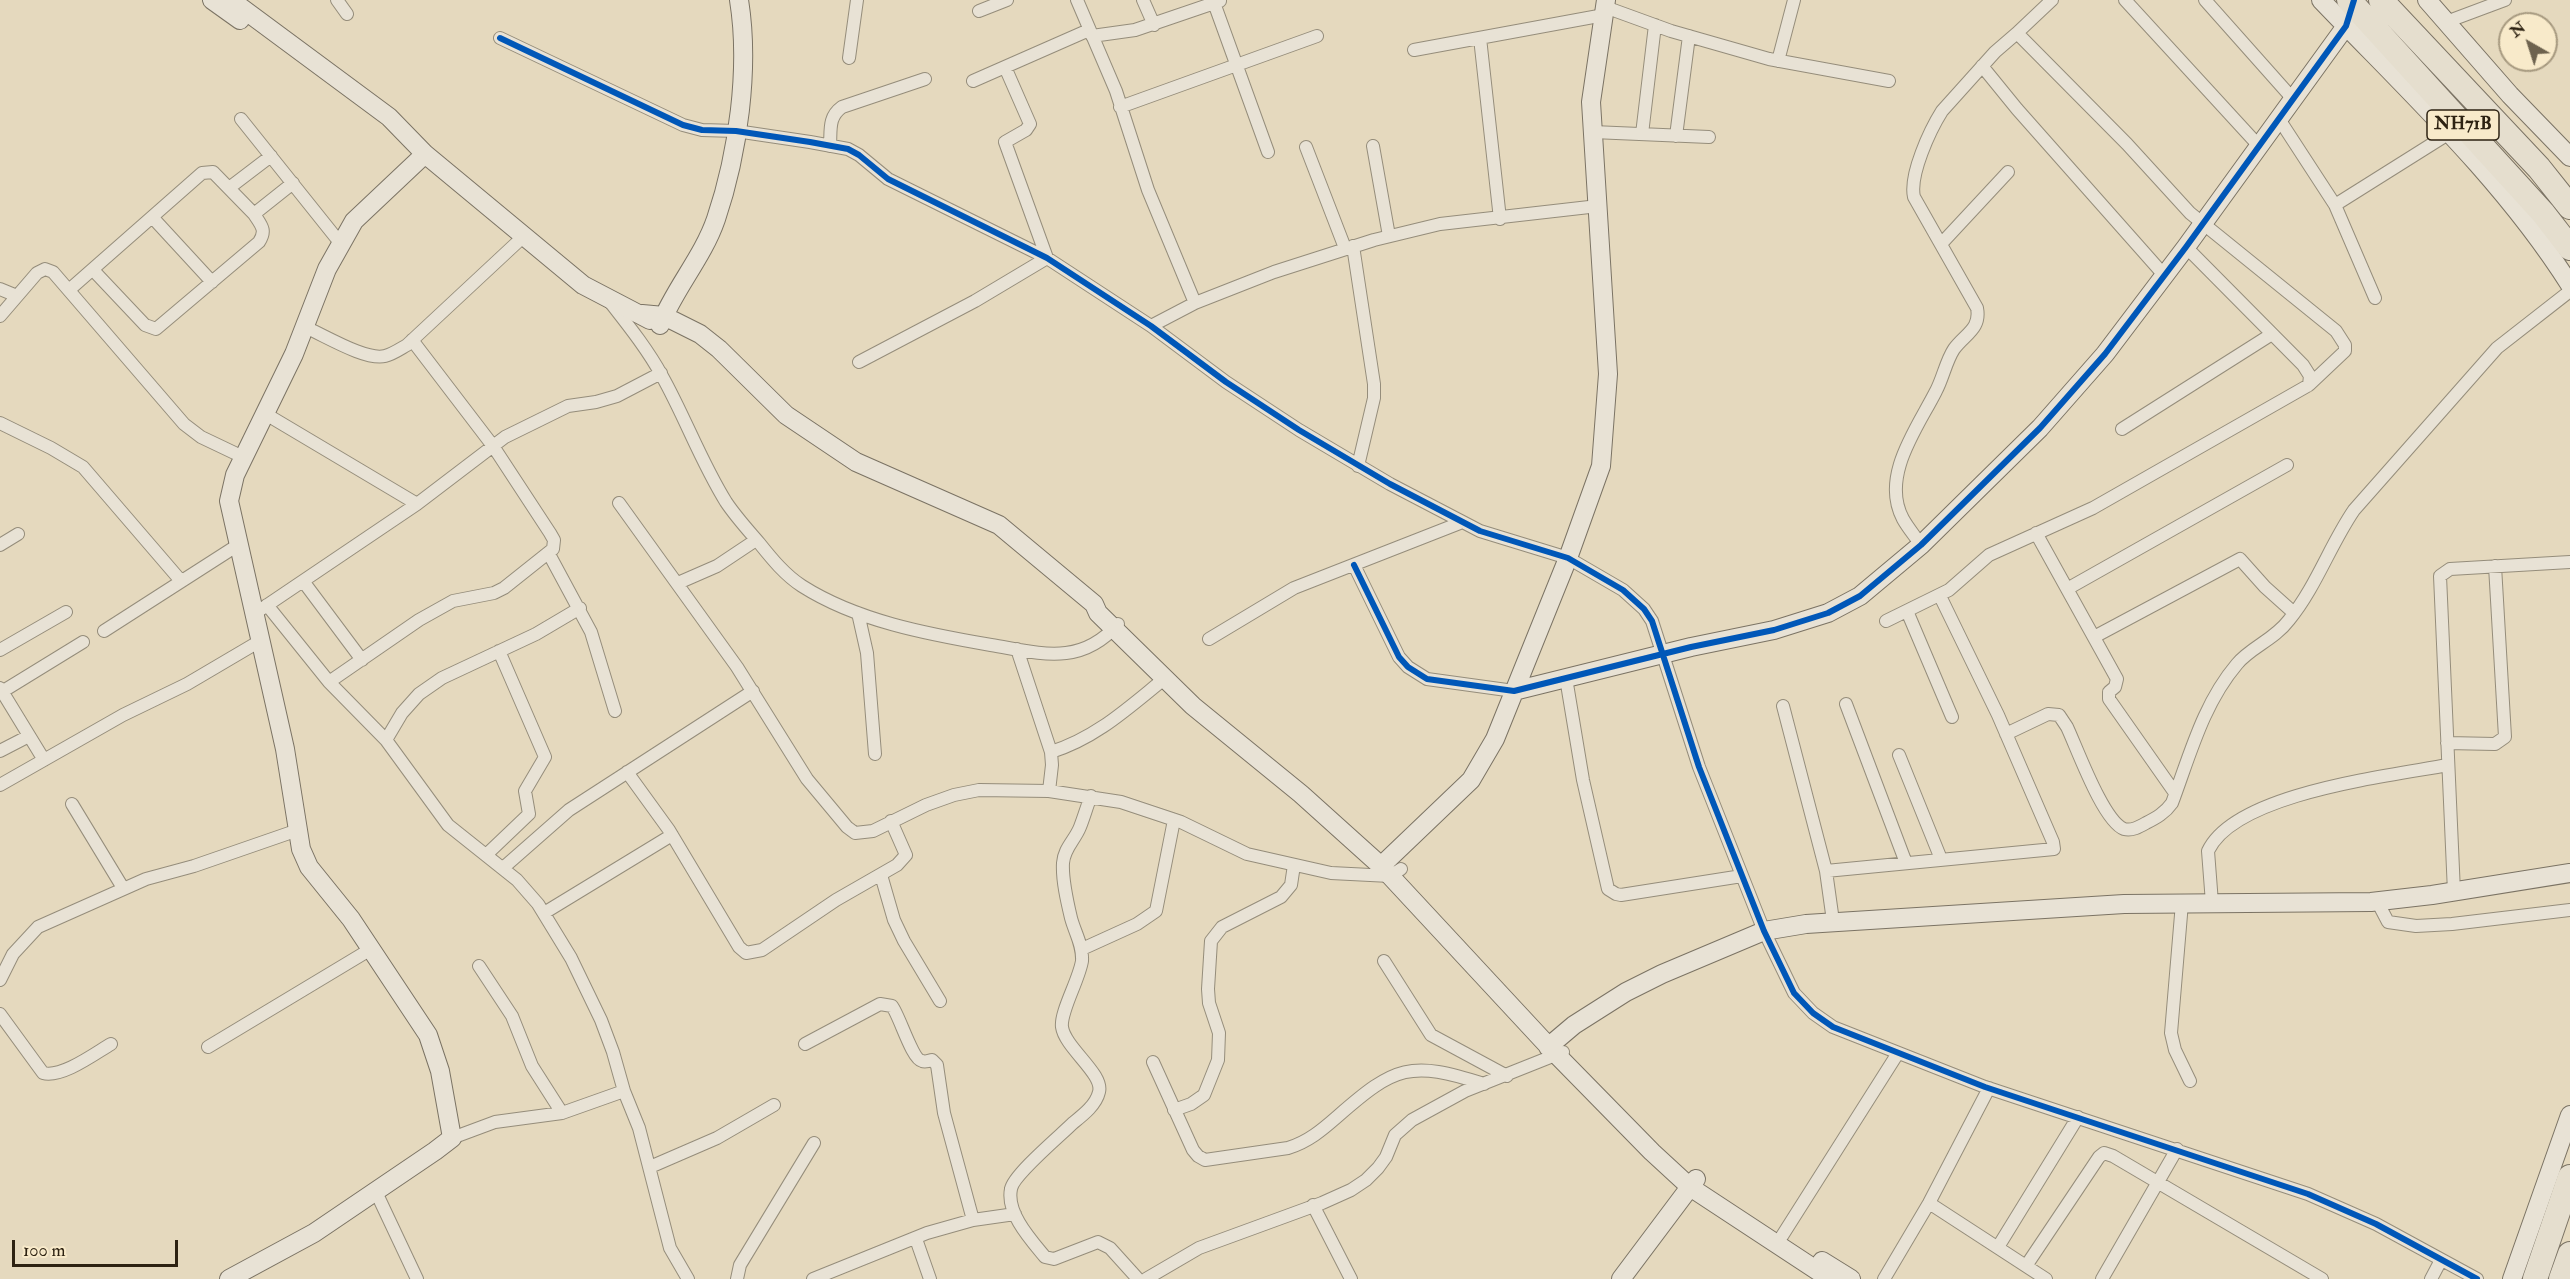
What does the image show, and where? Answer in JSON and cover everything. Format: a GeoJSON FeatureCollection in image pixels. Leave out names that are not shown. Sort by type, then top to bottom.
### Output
{"type":"FeatureCollection","features":[{"type":"Feature","properties":{"kind":"highway"},"geometry":{"type":"LineString","coordinates":[[2381,0],[2539,168],[2570,207]]}},
{"type":"Feature","properties":{"kind":"highway"},"geometry":{"type":"LineString","coordinates":[[2401,0],[2570,184]]}},
{"type":"Feature","properties":{"kind":"highway"},"geometry":{"type":"LineString","coordinates":[[2353,6],[2526,176],[2570,234]]}},
{"type":"Feature","properties":{"kind":"highway","name":"NH71B"},"geometry":{"type":"LineString","coordinates":[[2353,6],[2543,213],[2570,248]]}},
{"type":"Feature","properties":{"kind":"highway"},"geometry":{"type":"LineString","coordinates":[[2535,1279],[2570,1177]]}},
{"type":"Feature","properties":{"kind":"highway"},"geometry":{"type":"LineString","coordinates":[[2545,1279],[2570,1207]]}},
{"type":"Feature","properties":{"kind":"highway"},"geometry":{"type":"LineString","coordinates":[[2561,1279],[2570,1254]]}},
{"type":"Feature","properties":{"kind":"street"},"geometry":{"type":"LineString","coordinates":[[212,0],[378,124],[408,138]]}},
{"type":"Feature","properties":{"kind":"street"},"geometry":{"type":"LineString","coordinates":[[231,0],[389,117],[425,154],[583,285],[610,301],[700,334],[719,349],[786,415],[856,462],[986,518],[1011,534],[1094,604],[1181,684],[1391,868],[1652,1152],[1830,1279]]}},
{"type":"Feature","properties":{"kind":"street"},"geometry":{"type":"LineString","coordinates":[[336,0],[347,14]]}},
{"type":"Feature","properties":{"kind":"street"},"geometry":{"type":"LineString","coordinates":[[739,0],[744,28]]}},
{"type":"Feature","properties":{"kind":"street"},"geometry":{"type":"LineString","coordinates":[[662,320],[702,250],[716,219],[736,131],[744,28],[753,0]]}},
{"type":"Feature","properties":{"kind":"street"},"geometry":{"type":"LineString","coordinates":[[849,58],[857,0]]}},
{"type":"Feature","properties":{"kind":"street"},"geometry":{"type":"LineString","coordinates":[[979,11],[1007,0]]}},
{"type":"Feature","properties":{"kind":"street"},"geometry":{"type":"LineString","coordinates":[[1077,0],[1120,107],[1148,190],[1195,303]]}},
{"type":"Feature","properties":{"kind":"street"},"geometry":{"type":"LineString","coordinates":[[1143,0],[1154,25]]}},
{"type":"Feature","properties":{"kind":"street"},"geometry":{"type":"LineString","coordinates":[[1778,61],[1794,0]]}},
{"type":"Feature","properties":{"kind":"street"},"geometry":{"type":"LineString","coordinates":[[1921,545],[1899,510],[1897,478],[1900,463],[1938,389],[1949,359],[1955,348],[1974,330],[1979,315],[1914,197],[1913,180],[1938,117],[1982,66],[2052,0]]}},
{"type":"Feature","properties":{"kind":"street"},"geometry":{"type":"LineString","coordinates":[[2125,0],[2259,146]]}},
{"type":"Feature","properties":{"kind":"street"},"geometry":{"type":"LineString","coordinates":[[2205,0],[2293,99]]}},
{"type":"Feature","properties":{"kind":"street"},"geometry":{"type":"LineString","coordinates":[[2321,0],[2353,6],[2448,134],[2506,196],[2546,248],[2570,285]]}},
{"type":"Feature","properties":{"kind":"street"},"geometry":{"type":"LineString","coordinates":[[2427,0],[2570,157]]}},
{"type":"Feature","properties":{"kind":"street"},"geometry":{"type":"LineString","coordinates":[[2446,22],[2505,0]]}},
{"type":"Feature","properties":{"kind":"street"},"geometry":{"type":"LineString","coordinates":[[973,81],[1090,33],[1136,30],[1216,1],[1236,65],[1268,152]]}},
{"type":"Feature","properties":{"kind":"street"},"geometry":{"type":"LineString","coordinates":[[1354,566],[1399,657],[1408,668],[1427,679],[1514,691],[1774,630],[1828,613],[1860,596],[1921,545],[2040,428],[2105,354],[2186,248],[2279,119],[2353,6]]}},
{"type":"Feature","properties":{"kind":"street"},"geometry":{"type":"LineString","coordinates":[[1414,50],[1480,38],[1605,8],[1689,36],[1778,61],[1889,81]]}},
{"type":"Feature","properties":{"kind":"street"},"geometry":{"type":"LineString","coordinates":[[619,503],[753,691],[807,779],[846,827],[855,833],[873,831],[944,798],[979,789],[1049,791],[1121,802],[1174,820],[1247,854],[1294,865],[1331,873],[1391,868],[1471,780],[1495,739],[1568,558],[1601,466],[1608,374],[1591,102],[1605,8]]}},
{"type":"Feature","properties":{"kind":"street"},"geometry":{"type":"LineString","coordinates":[[1642,134],[1654,25]]}},
{"type":"Feature","properties":{"kind":"street"},"geometry":{"type":"LineString","coordinates":[[1886,621],[1940,596],[1956,585],[1989,555],[2093,508],[2305,390],[2342,357],[2346,348],[2336,331],[2202,224],[2017,33]]}},
{"type":"Feature","properties":{"kind":"street"},"geometry":{"type":"LineString","coordinates":[[1120,107],[1317,36]]}},
{"type":"Feature","properties":{"kind":"street"},"geometry":{"type":"LineString","coordinates":[[1676,136],[1689,36]]}},
{"type":"Feature","properties":{"kind":"street"},"geometry":{"type":"LineString","coordinates":[[500,38],[683,125],[702,130],[736,131],[830,146],[859,154],[888,179],[1047,258],[1151,326],[1226,382],[1358,466],[1460,523],[1568,558],[1623,590],[1644,609],[1653,621],[1700,767],[1764,931],[1794,993],[1813,1013],[1833,1027],[1989,1088],[2308,1194],[2376,1224],[2477,1279]]}},
{"type":"Feature","properties":{"kind":"street"},"geometry":{"type":"LineString","coordinates":[[1480,38],[1500,219]]}},
{"type":"Feature","properties":{"kind":"street"},"geometry":{"type":"LineString","coordinates":[[1982,66],[2017,109],[2164,274]]}},
{"type":"Feature","properties":{"kind":"street"},"geometry":{"type":"LineString","coordinates":[[1005,67],[1030,124],[1026,130],[1005,142],[1047,258]]}},
{"type":"Feature","properties":{"kind":"street"},"geometry":{"type":"LineString","coordinates":[[830,146],[831,119],[842,107],[925,79]]}},
{"type":"Feature","properties":{"kind":"street"},"geometry":{"type":"LineString","coordinates":[[241,119],[341,244]]}},
{"type":"Feature","properties":{"kind":"street"},"geometry":{"type":"LineString","coordinates":[[2279,119],[2335,205],[2375,298]]}},
{"type":"Feature","properties":{"kind":"street"},"geometry":{"type":"LineString","coordinates":[[1593,132],[1709,137]]}},
{"type":"Feature","properties":{"kind":"street"},"geometry":{"type":"LineString","coordinates":[[2335,205],[2448,134]]}},
{"type":"Feature","properties":{"kind":"street"},"geometry":{"type":"LineString","coordinates":[[1373,146],[1389,236]]}},
{"type":"Feature","properties":{"kind":"street"},"geometry":{"type":"LineString","coordinates":[[1306,147],[1349,247],[1374,384],[1374,398],[1358,466]]}},
{"type":"Feature","properties":{"kind":"street"},"geometry":{"type":"LineString","coordinates":[[425,154],[354,221],[341,244],[327,269],[294,354],[235,475],[229,501],[238,545],[260,610],[260,641],[285,749],[301,849],[309,867],[351,919],[428,1035],[440,1071],[452,1138]]}},
{"type":"Feature","properties":{"kind":"street"},"geometry":{"type":"LineString","coordinates":[[229,188],[271,156]]}},
{"type":"Feature","properties":{"kind":"street"},"geometry":{"type":"LineString","coordinates":[[69,290],[207,171],[213,172],[229,188],[263,227],[263,237],[259,242],[160,327],[152,329],[145,325],[93,270]]}},
{"type":"Feature","properties":{"kind":"street"},"geometry":{"type":"LineString","coordinates":[[1941,244],[2008,172]]}},
{"type":"Feature","properties":{"kind":"street"},"geometry":{"type":"LineString","coordinates":[[254,214],[292,183]]}},
{"type":"Feature","properties":{"kind":"street"},"geometry":{"type":"LineString","coordinates":[[1151,326],[1195,303],[1274,272],[1389,236],[1440,224],[1500,219],[1598,206]]}},
{"type":"Feature","properties":{"kind":"street"},"geometry":{"type":"LineString","coordinates":[[153,218],[212,282]]}},
{"type":"Feature","properties":{"kind":"street"},"geometry":{"type":"LineString","coordinates":[[304,327],[376,357],[395,352],[412,340],[524,236]]}},
{"type":"Feature","properties":{"kind":"street"},"geometry":{"type":"LineString","coordinates":[[2186,248],[2272,334],[2310,376],[2309,385]]}},
{"type":"Feature","properties":{"kind":"street"},"geometry":{"type":"LineString","coordinates":[[859,362],[975,301],[1047,258]]}},
{"type":"Feature","properties":{"kind":"street"},"geometry":{"type":"LineString","coordinates":[[0,316],[37,273],[45,269],[54,272],[184,424],[201,437],[243,457]]}},
{"type":"Feature","properties":{"kind":"street"},"geometry":{"type":"LineString","coordinates":[[0,289],[17,296]]}},
{"type":"Feature","properties":{"kind":"street"},"geometry":{"type":"LineString","coordinates":[[2006,734],[2048,714],[2059,715],[2067,727],[2104,807],[2119,826],[2127,830],[2134,829],[2166,811],[2175,793],[2193,738],[2224,681],[2239,661],[2276,634],[2294,613],[2337,534],[2374,485],[2497,348],[2570,291]]}},
{"type":"Feature","properties":{"kind":"street"},"geometry":{"type":"LineString","coordinates":[[610,301],[661,373],[724,500],[783,571],[800,585],[858,613],[924,632],[1017,649],[1069,654],[1085,649],[1117,625]]}},
{"type":"Feature","properties":{"kind":"street"},"geometry":{"type":"LineString","coordinates":[[2122,429],[2272,334]]}},
{"type":"Feature","properties":{"kind":"street"},"geometry":{"type":"LineString","coordinates":[[330,682],[419,620],[453,601],[499,591],[553,549],[554,540],[493,446],[412,340]]}},
{"type":"Feature","properties":{"kind":"street"},"geometry":{"type":"LineString","coordinates":[[260,610],[417,504],[493,446],[520,429],[568,406],[617,396],[661,373]]}},
{"type":"Feature","properties":{"kind":"street"},"geometry":{"type":"LineString","coordinates":[[264,413],[417,504]]}},
{"type":"Feature","properties":{"kind":"street"},"geometry":{"type":"LineString","coordinates":[[0,423],[83,467],[181,581]]}},
{"type":"Feature","properties":{"kind":"street"},"geometry":{"type":"LineString","coordinates":[[2067,589],[2287,465]]}},
{"type":"Feature","properties":{"kind":"street"},"geometry":{"type":"LineString","coordinates":[[1209,639],[1294,588],[1460,523]]}},
{"type":"Feature","properties":{"kind":"street"},"geometry":{"type":"LineString","coordinates":[[2036,533],[2117,680],[2115,687],[2109,692],[2109,699],[2175,793]]}},
{"type":"Feature","properties":{"kind":"street"},"geometry":{"type":"LineString","coordinates":[[0,545],[18,534]]}},
{"type":"Feature","properties":{"kind":"street"},"geometry":{"type":"LineString","coordinates":[[678,583],[717,566],[756,540]]}},
{"type":"Feature","properties":{"kind":"street"},"geometry":{"type":"LineString","coordinates":[[104,631],[238,545]]}},
{"type":"Feature","properties":{"kind":"street"},"geometry":{"type":"LineString","coordinates":[[549,554],[580,608],[602,662],[615,711]]}},
{"type":"Feature","properties":{"kind":"street"},"geometry":{"type":"LineString","coordinates":[[2094,637],[2240,559],[2265,587],[2294,613]]}},
{"type":"Feature","properties":{"kind":"street"},"geometry":{"type":"LineString","coordinates":[[2454,892],[2440,576],[2450,569],[2570,562]]}},
{"type":"Feature","properties":{"kind":"street"},"geometry":{"type":"LineString","coordinates":[[2447,743],[2494,744],[2505,737],[2495,566]]}},
{"type":"Feature","properties":{"kind":"street"},"geometry":{"type":"LineString","coordinates":[[303,581],[362,660]]}},
{"type":"Feature","properties":{"kind":"street"},"geometry":{"type":"LineString","coordinates":[[1826,871],[2054,849],[2049,832],[2006,734],[1940,596]]}},
{"type":"Feature","properties":{"kind":"street"},"geometry":{"type":"LineString","coordinates":[[386,740],[405,708],[419,694],[442,678],[536,634],[580,608]]}},
{"type":"Feature","properties":{"kind":"street"},"geometry":{"type":"LineString","coordinates":[[260,610],[386,740],[448,825],[503,868],[528,891],[544,913],[572,958],[614,1052],[624,1091],[639,1128],[670,1248],[688,1279]]}},
{"type":"Feature","properties":{"kind":"street"},"geometry":{"type":"LineString","coordinates":[[1907,611],[1952,717]]}},
{"type":"Feature","properties":{"kind":"street"},"geometry":{"type":"LineString","coordinates":[[0,650],[66,612]]}},
{"type":"Feature","properties":{"kind":"street"},"geometry":{"type":"LineString","coordinates":[[858,613],[867,653],[875,753]]}},
{"type":"Feature","properties":{"kind":"street"},"geometry":{"type":"LineString","coordinates":[[1117,625],[1164,679],[1193,706],[1391,868]]}},
{"type":"Feature","properties":{"kind":"street"},"geometry":{"type":"LineString","coordinates":[[0,785],[123,715],[187,684],[260,641]]}},
{"type":"Feature","properties":{"kind":"street"},"geometry":{"type":"LineString","coordinates":[[44,760],[1,691],[83,642]]}},
{"type":"Feature","properties":{"kind":"street"},"geometry":{"type":"LineString","coordinates":[[1017,649],[1051,752],[1049,791]]}},
{"type":"Feature","properties":{"kind":"street"},"geometry":{"type":"LineString","coordinates":[[486,855],[529,814],[525,791],[544,757],[499,651]]}},
{"type":"Feature","properties":{"kind":"street"},"geometry":{"type":"LineString","coordinates":[[1566,678],[1583,780],[1608,889],[1621,895],[1742,876]]}},
{"type":"Feature","properties":{"kind":"street"},"geometry":{"type":"LineString","coordinates":[[1051,752],[1074,745],[1101,729],[1164,679]]}},
{"type":"Feature","properties":{"kind":"street"},"geometry":{"type":"LineString","coordinates":[[503,868],[569,810],[753,691]]}},
{"type":"Feature","properties":{"kind":"street"},"geometry":{"type":"LineString","coordinates":[[1846,704],[1906,863]]}},
{"type":"Feature","properties":{"kind":"street"},"geometry":{"type":"LineString","coordinates":[[1783,706],[1826,871],[1833,921]]}},
{"type":"Feature","properties":{"kind":"street"},"geometry":{"type":"LineString","coordinates":[[0,752],[29,735]]}},
{"type":"Feature","properties":{"kind":"street"},"geometry":{"type":"LineString","coordinates":[[1899,755],[1941,860]]}},
{"type":"Feature","properties":{"kind":"street"},"geometry":{"type":"LineString","coordinates":[[2212,903],[2208,851],[2219,836],[2254,810],[2306,793],[2448,765]]}},
{"type":"Feature","properties":{"kind":"street"},"geometry":{"type":"LineString","coordinates":[[627,772],[672,835],[739,947],[746,953],[762,951],[836,900],[897,865],[906,855],[891,821]]}},
{"type":"Feature","properties":{"kind":"street"},"geometry":{"type":"LineString","coordinates":[[1091,796],[1080,828],[1065,852],[1063,865],[1071,918],[1082,949],[1076,986],[1062,1020],[1062,1028],[1066,1040],[1094,1075],[1100,1087],[1098,1095],[1087,1112],[1036,1157],[1012,1184],[1010,1197],[1015,1214],[1044,1257],[1054,1258],[1098,1242],[1110,1248],[1138,1279]]}},
{"type":"Feature","properties":{"kind":"street"},"geometry":{"type":"LineString","coordinates":[[72,804],[123,888]]}},
{"type":"Feature","properties":{"kind":"street"},"geometry":{"type":"LineString","coordinates":[[1082,949],[1137,924],[1156,911],[1174,820]]}},
{"type":"Feature","properties":{"kind":"street"},"geometry":{"type":"LineString","coordinates":[[0,980],[12,954],[38,927],[123,888],[298,830]]}},
{"type":"Feature","properties":{"kind":"street"},"geometry":{"type":"LineString","coordinates":[[544,913],[672,835]]}},
{"type":"Feature","properties":{"kind":"street"},"geometry":{"type":"LineString","coordinates":[[1174,1110],[1191,1104],[1204,1095],[1218,1060],[1219,1033],[1209,1003],[1208,989],[1211,941],[1222,927],[1281,897],[1291,885],[1294,865]]}},
{"type":"Feature","properties":{"kind":"street"},"geometry":{"type":"LineString","coordinates":[[1146,1279],[1199,1248],[1335,1197],[1366,1180],[1386,1157],[1395,1135],[1412,1120],[1452,1098],[1507,1076],[1556,1049],[1574,1025],[1626,992],[1662,974],[1764,931],[1833,921],[2124,904],[2377,901],[2454,892],[2570,873]]}},
{"type":"Feature","properties":{"kind":"street"},"geometry":{"type":"LineString","coordinates":[[881,875],[894,920],[904,942],[940,1001]]}},
{"type":"Feature","properties":{"kind":"street"},"geometry":{"type":"LineString","coordinates":[[2377,901],[2388,922],[2416,926],[2570,910]]}},
{"type":"Feature","properties":{"kind":"street"},"geometry":{"type":"LineString","coordinates":[[2182,903],[2171,1033],[2175,1050],[2190,1081]]}},
{"type":"Feature","properties":{"kind":"street"},"geometry":{"type":"LineString","coordinates":[[208,1047],[371,949]]}},
{"type":"Feature","properties":{"kind":"street"},"geometry":{"type":"LineString","coordinates":[[1384,961],[1431,1035],[1507,1076]]}},
{"type":"Feature","properties":{"kind":"street"},"geometry":{"type":"LineString","coordinates":[[479,966],[512,1016],[532,1066],[562,1113]]}},
{"type":"Feature","properties":{"kind":"street"},"geometry":{"type":"LineString","coordinates":[[805,1044],[880,1004],[892,1006],[899,1016],[914,1055],[924,1062],[932,1060],[937,1065],[944,1113],[973,1220]]}},
{"type":"Feature","properties":{"kind":"street"},"geometry":{"type":"LineString","coordinates":[[0,1014],[37,1066],[43,1073],[50,1075],[61,1072],[111,1044]]}},
{"type":"Feature","properties":{"kind":"street"},"geometry":{"type":"LineString","coordinates":[[1782,1236],[1898,1053]]}},
{"type":"Feature","properties":{"kind":"street"},"geometry":{"type":"LineString","coordinates":[[1154,1062],[1195,1153],[1205,1160],[1300,1144],[1324,1128],[1367,1091],[1388,1078],[1406,1071],[1423,1069],[1484,1084]]}},
{"type":"Feature","properties":{"kind":"street"},"geometry":{"type":"LineString","coordinates":[[1884,1279],[1929,1203],[1989,1088]]}},
{"type":"Feature","properties":{"kind":"street"},"geometry":{"type":"LineString","coordinates":[[229,1279],[314,1233],[452,1138],[495,1122],[562,1113],[624,1091]]}},
{"type":"Feature","properties":{"kind":"street"},"geometry":{"type":"LineString","coordinates":[[650,1167],[717,1138],[774,1105]]}},
{"type":"Feature","properties":{"kind":"street"},"geometry":{"type":"LineString","coordinates":[[2512,1279],[2570,1114]]}},
{"type":"Feature","properties":{"kind":"street"},"geometry":{"type":"LineString","coordinates":[[1998,1247],[2078,1117]]}},
{"type":"Feature","properties":{"kind":"street"},"geometry":{"type":"LineString","coordinates":[[737,1279],[740,1265],[814,1143]]}},
{"type":"Feature","properties":{"kind":"street"},"geometry":{"type":"LineString","coordinates":[[2102,1279],[2176,1149]]}},
{"type":"Feature","properties":{"kind":"street"},"geometry":{"type":"LineString","coordinates":[[2026,1266],[2104,1153],[2113,1156],[2322,1279]]}},
{"type":"Feature","properties":{"kind":"street"},"geometry":{"type":"LineString","coordinates":[[1693,1183],[1851,1279]]}},
{"type":"Feature","properties":{"kind":"street"},"geometry":{"type":"LineString","coordinates":[[1621,1279],[1693,1183]]}},
{"type":"Feature","properties":{"kind":"street"},"geometry":{"type":"LineString","coordinates":[[376,1192],[417,1279]]}},
{"type":"Feature","properties":{"kind":"street"},"geometry":{"type":"LineString","coordinates":[[1929,1203],[2046,1279]]}},
{"type":"Feature","properties":{"kind":"street"},"geometry":{"type":"LineString","coordinates":[[1313,1205],[1351,1279]]}},
{"type":"Feature","properties":{"kind":"street"},"geometry":{"type":"LineString","coordinates":[[813,1279],[916,1239],[973,1220],[1015,1214]]}},
{"type":"Feature","properties":{"kind":"street"},"geometry":{"type":"LineString","coordinates":[[916,1239],[930,1279]]}},
{"type":"Feature","properties":{"kind":"street"},"geometry":{"type":"LineString","coordinates":[[2431,1279],[2441,1260]]}},
{"type":"Feature","properties":{"kind":"cycle path"},"geometry":{"type":"LineString","coordinates":[[1354,565],[1399,657],[1408,667],[1427,679],[1514,691],[1691,647],[1774,630],[1828,613],[1860,596],[1921,545],[2040,428],[2105,354],[2186,247],[2346,26],[2354,0]]}},
{"type":"Feature","properties":{"kind":"cycle path"},"geometry":{"type":"LineString","coordinates":[[500,38],[683,125],[702,130],[736,131],[848,149],[888,179],[1047,258],[1151,326],[1226,382],[1299,430],[1390,484],[1480,531],[1568,558],[1623,590],[1644,609],[1652,621],[1699,767],[1764,931],[1794,993],[1813,1013],[1833,1027],[1985,1087],[2308,1194],[2376,1224],[2477,1279]]}}]}
